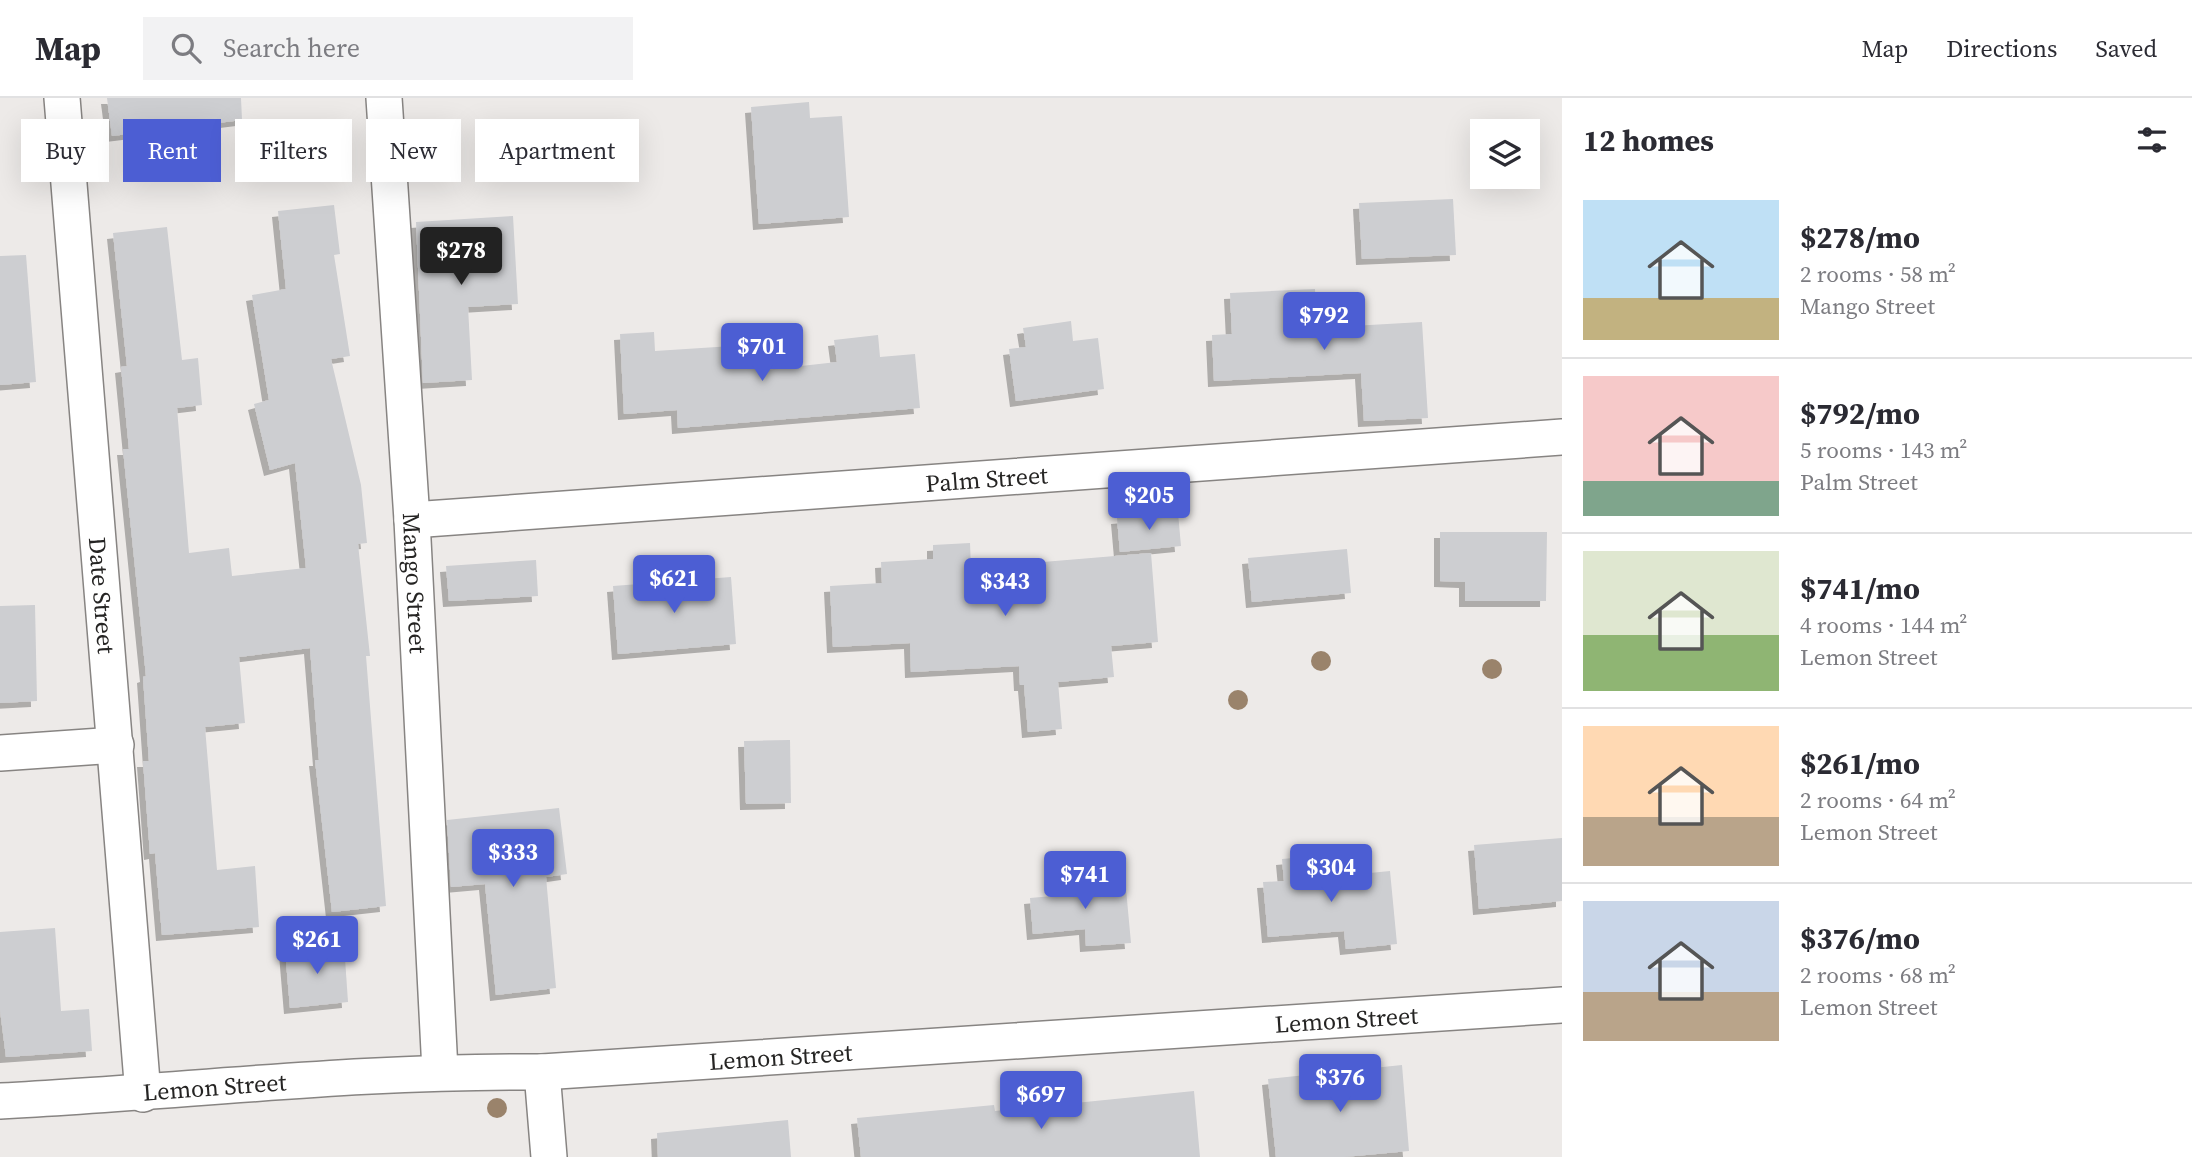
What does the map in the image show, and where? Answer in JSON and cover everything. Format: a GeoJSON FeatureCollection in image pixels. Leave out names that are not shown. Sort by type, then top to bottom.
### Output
{"type":"FeatureCollection","features":[{"type":"Feature","properties":{"kind":"street","name":"Date Street"},"geometry":{"type":"LineString","coordinates":[[62,98],[144,1094]]}},
{"type":"Feature","properties":{"kind":"street","name":"Mango Street"},"geometry":{"type":"LineString","coordinates":[[384,98],[412,520],[440,1071]]}},
{"type":"Feature","properties":{"kind":"street","name":"Palm Street"},"geometry":{"type":"LineString","coordinates":[[412,520],[1562,437]]}},
{"type":"Feature","properties":{"kind":"street"},"geometry":{"type":"LineString","coordinates":[[0,753],[116,745]]}},
{"type":"Feature","properties":{"kind":"street","name":"Lemon Street"},"geometry":{"type":"LineString","coordinates":[[0,1101],[144,1094],[440,1071],[541,1072],[1562,1005]]}},
{"type":"Feature","properties":{"kind":"street"},"geometry":{"type":"LineString","coordinates":[[541,1072],[549,1157]]}},
{"type":"Feature","properties":{"kind":"building"},"geometry":{"type":"Polygon","coordinates":[[[107,98],[241,98],[242,119],[221,123],[221,119],[123,119],[123,135],[112,136],[107,98]]]}},
{"type":"Feature","properties":{"kind":"building"},"geometry":{"type":"Polygon","coordinates":[[[809,102],[810,118],[842,116],[849,217],[759,224],[751,107],[809,102]]]}},
{"type":"Feature","properties":{"kind":"building"},"geometry":{"type":"Polygon","coordinates":[[[1453,199],[1456,255],[1362,259],[1359,203],[1453,199]]]}},
{"type":"Feature","properties":{"kind":"building"},"geometry":{"type":"Polygon","coordinates":[[[334,205],[340,254],[334,255],[350,356],[331,359],[361,485],[367,543],[358,544],[370,656],[366,656],[386,906],[332,912],[315,760],[319,760],[310,648],[239,657],[245,723],[205,727],[217,870],[255,866],[259,927],[162,935],[155,853],[150,854],[143,761],[149,761],[143,677],[146,676],[123,449],[129,449],[121,367],[127,366],[113,233],[167,227],[182,360],[198,358],[202,405],[177,408],[189,553],[229,548],[232,576],[306,568],[295,463],[270,470],[254,404],[269,400],[252,295],[286,289],[278,211],[334,205]]]}},
{"type":"Feature","properties":{"kind":"building"},"geometry":{"type":"Polygon","coordinates":[[[513,216],[518,304],[468,307],[472,380],[423,383],[416,222],[513,216]]]}},
{"type":"Feature","properties":{"kind":"building"},"geometry":{"type":"Polygon","coordinates":[[[26,255],[36,382],[0,385],[0,256],[26,255]]]}},
{"type":"Feature","properties":{"kind":"building"},"geometry":{"type":"Polygon","coordinates":[[[1315,289],[1317,328],[1422,322],[1428,418],[1364,421],[1361,373],[1214,381],[1212,335],[1232,334],[1230,293],[1315,289]]]}},
{"type":"Feature","properties":{"kind":"building"},"geometry":{"type":"Polygon","coordinates":[[[1071,321],[1073,341],[1098,338],[1104,389],[1016,401],[1009,349],[1026,347],[1023,328],[1071,321]]]}},
{"type":"Feature","properties":{"kind":"building"},"geometry":{"type":"Polygon","coordinates":[[[654,332],[655,351],[763,344],[765,370],[837,362],[834,340],[878,335],[880,357],[915,354],[920,408],[678,428],[677,410],[624,414],[620,334],[654,332]]]}},
{"type":"Feature","properties":{"kind":"building"},"geometry":{"type":"Polygon","coordinates":[[[1178,513],[1181,546],[1120,552],[1117,518],[1178,513]]]}},
{"type":"Feature","properties":{"kind":"building"},"geometry":{"type":"Polygon","coordinates":[[[1440,532],[1547,532],[1546,601],[1465,601],[1465,582],[1440,581],[1440,532]]]}},
{"type":"Feature","properties":{"kind":"building"},"geometry":{"type":"Polygon","coordinates":[[[970,543],[971,568],[1151,553],[1158,642],[1111,646],[1114,677],[1058,682],[1062,729],[1028,732],[1024,685],[1020,685],[1019,666],[911,672],[910,643],[833,647],[830,586],[882,583],[881,562],[933,559],[933,545],[970,543]]]}},
{"type":"Feature","properties":{"kind":"building"},"geometry":{"type":"Polygon","coordinates":[[[1347,549],[1351,593],[1252,602],[1248,558],[1347,549]]]}},
{"type":"Feature","properties":{"kind":"building"},"geometry":{"type":"Polygon","coordinates":[[[536,560],[538,596],[449,601],[446,566],[536,560]]]}},
{"type":"Feature","properties":{"kind":"building"},"geometry":{"type":"Polygon","coordinates":[[[731,577],[736,644],[618,654],[613,586],[731,577]]]}},
{"type":"Feature","properties":{"kind":"building"},"geometry":{"type":"Polygon","coordinates":[[[35,605],[37,701],[0,703],[0,606],[35,605]]]}},
{"type":"Feature","properties":{"kind":"building"},"geometry":{"type":"Polygon","coordinates":[[[790,740],[791,803],[746,804],[744,741],[790,740]]]}},
{"type":"Feature","properties":{"kind":"building"},"geometry":{"type":"Polygon","coordinates":[[[559,808],[567,874],[546,877],[556,988],[496,995],[485,884],[451,887],[447,820],[559,808]]]}},
{"type":"Feature","properties":{"kind":"building"},"geometry":{"type":"Polygon","coordinates":[[[1562,838],[1562,901],[1479,909],[1474,845],[1562,838]]]}},
{"type":"Feature","properties":{"kind":"building"},"geometry":{"type":"Polygon","coordinates":[[[1327,855],[1329,877],[1390,871],[1397,944],[1346,949],[1344,931],[1268,937],[1263,882],[1284,881],[1282,859],[1327,855]]]}},
{"type":"Feature","properties":{"kind":"building"},"geometry":{"type":"Polygon","coordinates":[[[1102,872],[1104,891],[1126,889],[1131,943],[1086,946],[1085,929],[1033,934],[1030,898],[1064,895],[1062,875],[1102,872]]]}},
{"type":"Feature","properties":{"kind":"building"},"geometry":{"type":"Polygon","coordinates":[[[55,928],[61,1011],[89,1009],[92,1051],[6,1057],[0,1010],[0,932],[55,928]]]}},
{"type":"Feature","properties":{"kind":"building"},"geometry":{"type":"Polygon","coordinates":[[[344,944],[348,1002],[290,1008],[285,949],[344,944]]]}},
{"type":"Feature","properties":{"kind":"building"},"geometry":{"type":"Polygon","coordinates":[[[1402,1065],[1409,1151],[1344,1157],[1276,1157],[1268,1079],[1402,1065]]]}},
{"type":"Feature","properties":{"kind":"building"},"geometry":{"type":"Polygon","coordinates":[[[1194,1091],[1200,1157],[861,1157],[857,1118],[994,1105],[995,1111],[1194,1091]]]}},
{"type":"Feature","properties":{"kind":"building"},"geometry":{"type":"Polygon","coordinates":[[[788,1120],[791,1157],[658,1157],[657,1133],[788,1120]]]}}]}
